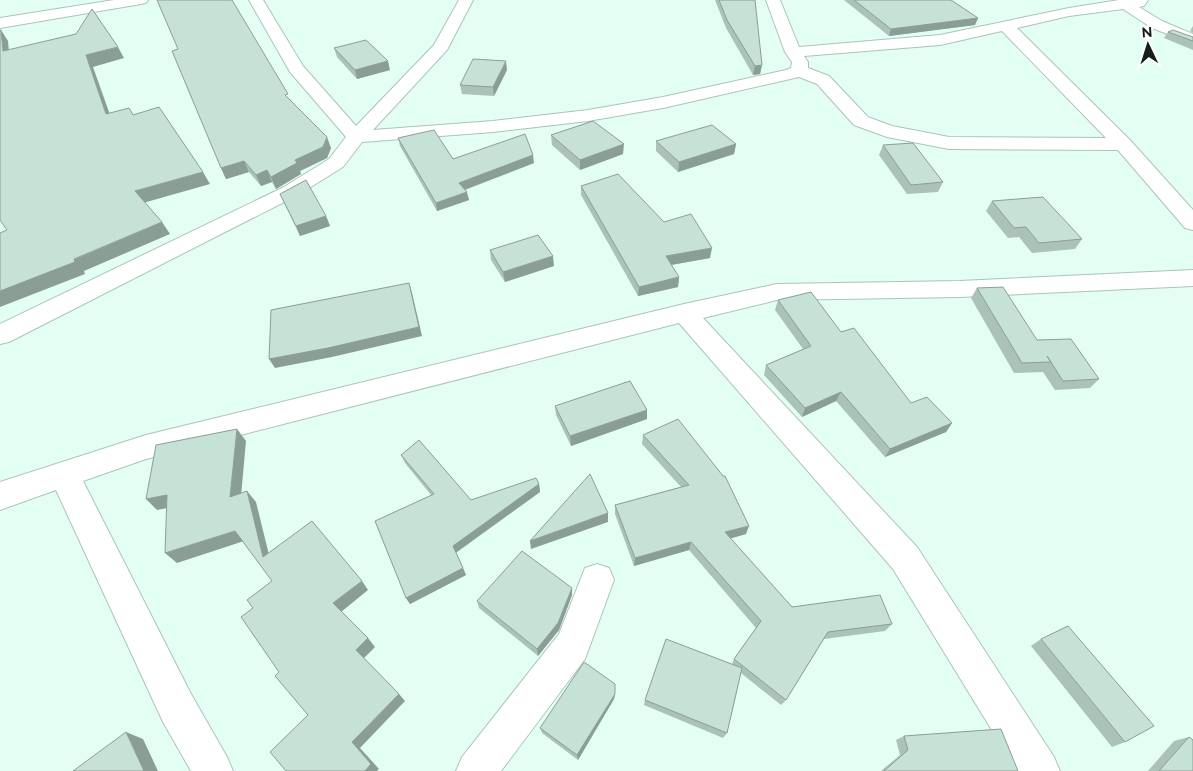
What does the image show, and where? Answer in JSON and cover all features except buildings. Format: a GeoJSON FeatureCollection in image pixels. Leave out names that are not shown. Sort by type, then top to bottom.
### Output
{"type":"FeatureCollection","features":[{"type":"Feature","properties":{"kind":"street"},"geometry":{"type":"LineString","coordinates":[[0,23],[141,0]]}},
{"type":"Feature","properties":{"kind":"street"},"geometry":{"type":"LineString","coordinates":[[256,0],[296,68],[356,137]]}},
{"type":"Feature","properties":{"kind":"street"},"geometry":{"type":"LineString","coordinates":[[0,335],[291,191],[336,163],[356,137],[440,47],[466,0]]}},
{"type":"Feature","properties":{"kind":"street"},"geometry":{"type":"LineString","coordinates":[[773,0],[793,52],[800,62],[799,71]]}},
{"type":"Feature","properties":{"kind":"street"},"geometry":{"type":"LineString","coordinates":[[793,52],[940,40],[1007,27],[1069,12],[1124,3],[1139,3],[1141,0]]}},
{"type":"Feature","properties":{"kind":"street"},"geometry":{"type":"LineString","coordinates":[[1124,3],[1136,13],[1166,29],[1193,39]]}},
{"type":"Feature","properties":{"kind":"street"},"geometry":{"type":"LineString","coordinates":[[1007,27],[1123,144],[1193,223]]}},
{"type":"Feature","properties":{"kind":"street"},"geometry":{"type":"LineString","coordinates":[[356,137],[539,122],[604,113],[706,93],[752,80],[789,76],[799,71],[823,80],[850,111],[862,121],[895,132],[950,143],[1123,144]]}},
{"type":"Feature","properties":{"kind":"street"},"geometry":{"type":"LineString","coordinates":[[0,496],[146,447],[684,313],[777,292],[960,288],[1193,278]]}},
{"type":"Feature","properties":{"kind":"street"},"geometry":{"type":"LineString","coordinates":[[684,313],[905,558],[1040,771]]}},
{"type":"Feature","properties":{"kind":"street"},"geometry":{"type":"LineString","coordinates":[[64,474],[177,708],[213,771]]}},
{"type":"Feature","properties":{"kind":"street"},"geometry":{"type":"LineString","coordinates":[[476,771],[572,646],[596,580]]}}]}
